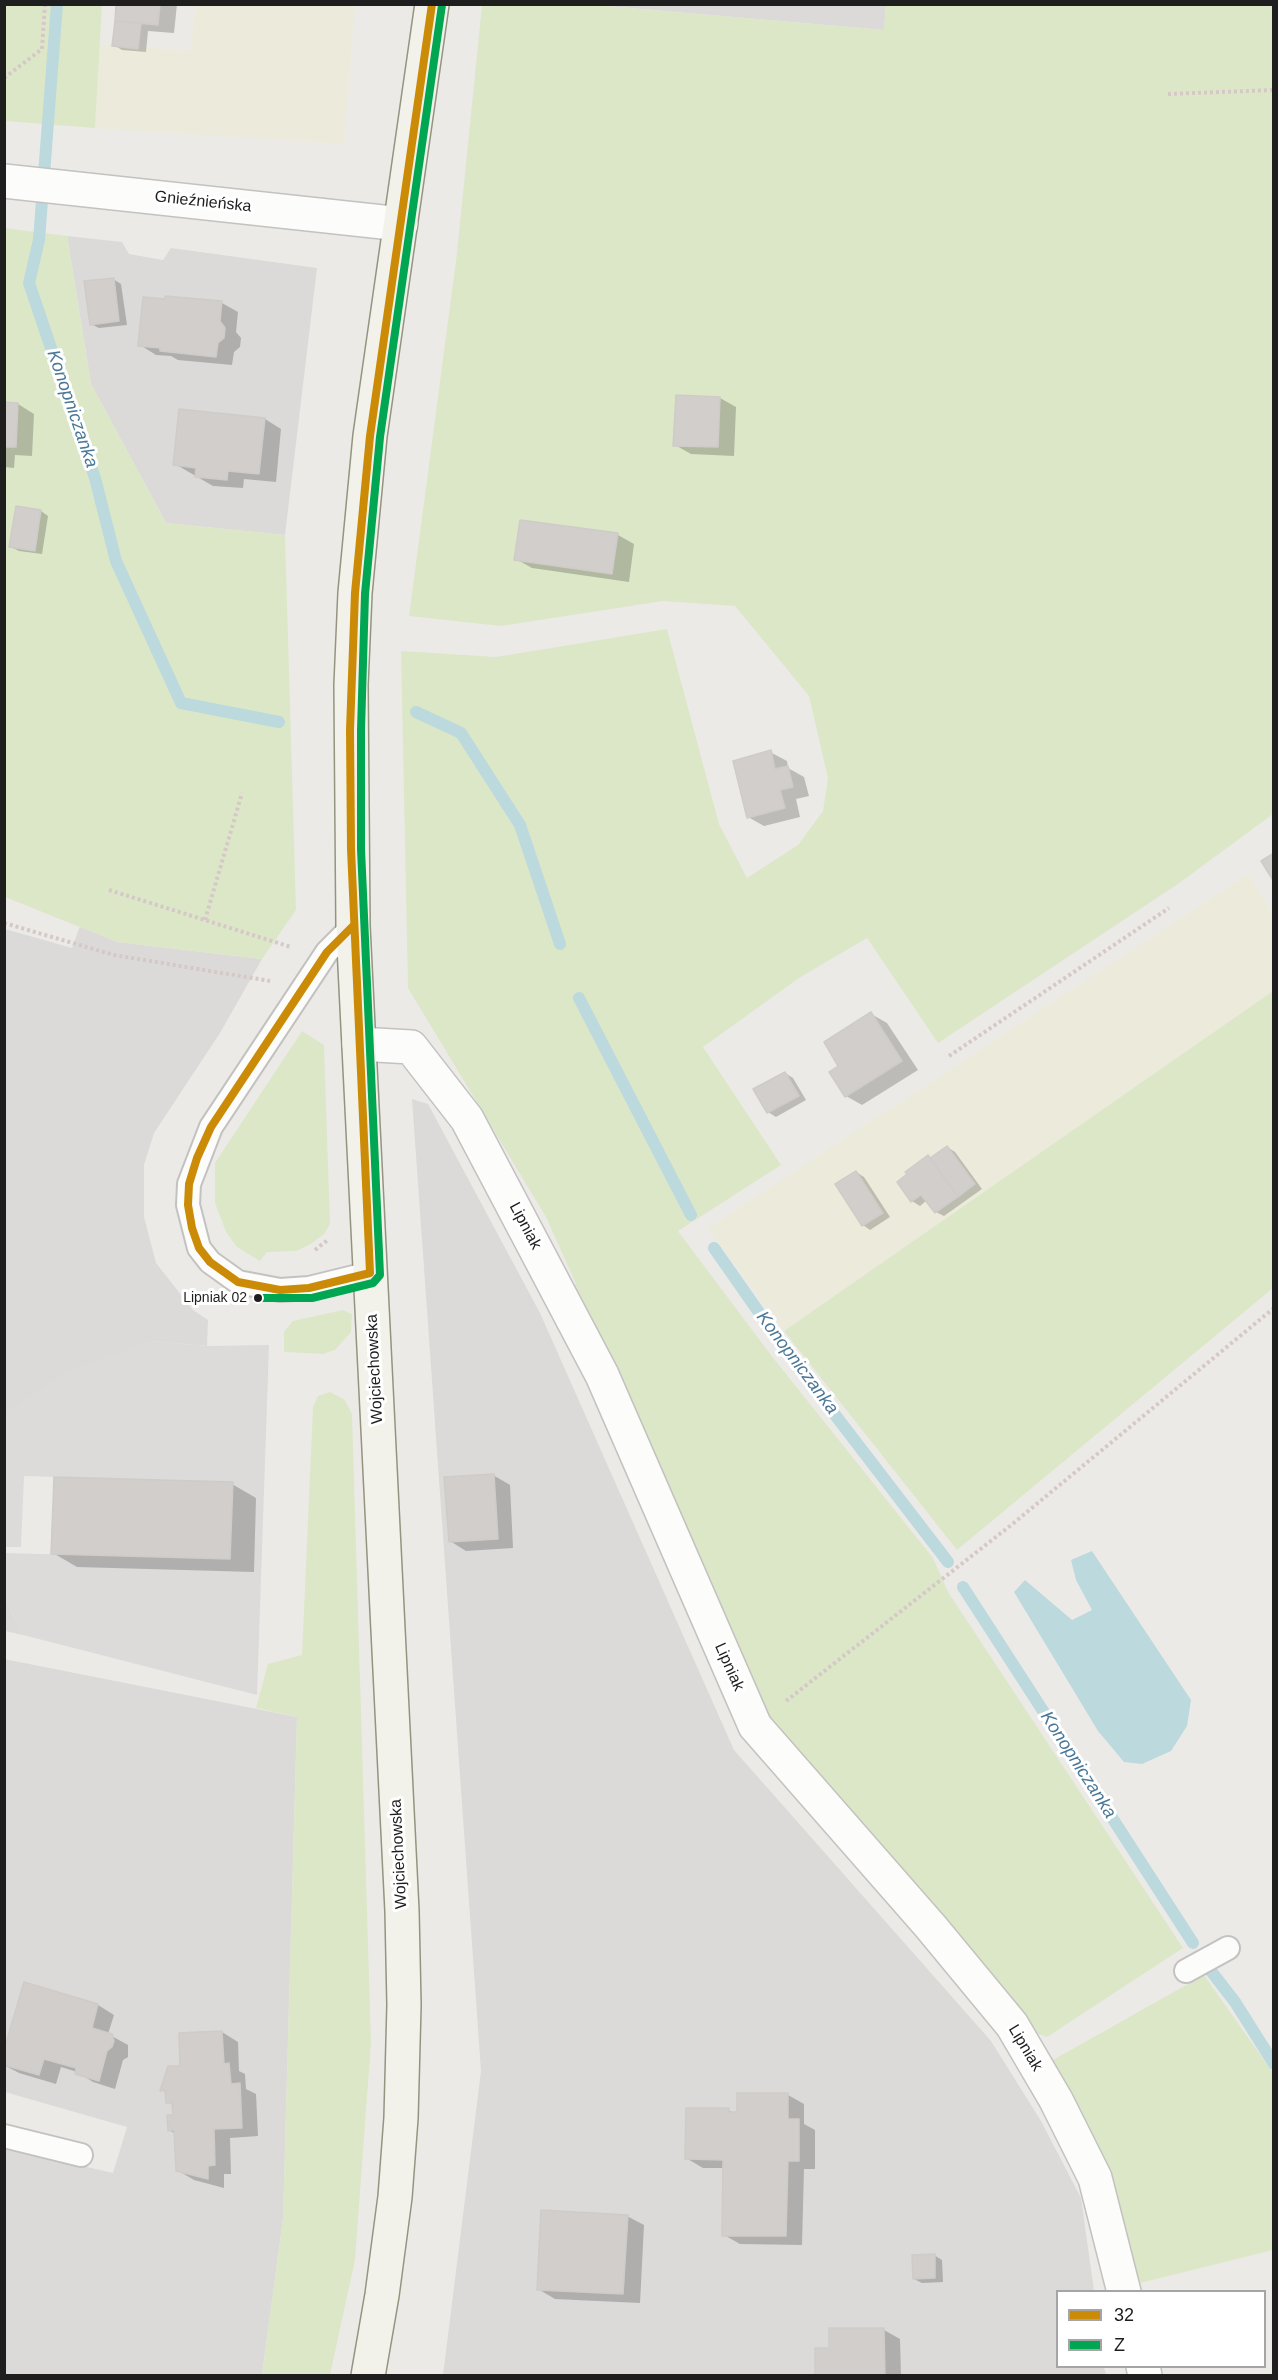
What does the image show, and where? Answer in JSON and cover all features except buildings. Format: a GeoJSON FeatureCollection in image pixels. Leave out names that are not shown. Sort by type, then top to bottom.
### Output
{"type":"FeatureCollection","features":[{"type":"Feature","properties":{"kind":"street","name":"Wojciechowska"},"geometry":{"type":"LineString","coordinates":[[368,2376],[393,2216],[400,2141],[405,2024],[402,1911],[353,926],[350,730],[355,593],[370,435],[432,4]]}},
{"type":"Feature","properties":{"kind":"street","name":"Gnieźnieńska"},"geometry":{"type":"LineString","coordinates":[[4,181],[400,224]]}},
{"type":"Feature","properties":{"kind":"street","name":"Lipniak"},"geometry":{"type":"LineString","coordinates":[[359,1044],[411,1047],[467,1119],[602,1375],[755,1726],[931,1927],[1012,2025],[1056,2100],[1095,2178],[1123,2290]]}},
{"type":"Feature","properties":{"kind":"lane"},"geometry":{"type":"LineString","coordinates":[[353,926],[327,952],[211,1127],[189,1184],[188,1205],[199,1248],[210,1262],[238,1282],[258,1288],[309,1288],[370,1273]]}},
{"type":"Feature","properties":{"kind":"lane"},"geometry":{"type":"LineString","coordinates":[[1186,1971],[1228,1948]]}},
{"type":"Feature","properties":{"kind":"lane"},"geometry":{"type":"LineString","coordinates":[[4,2136],[81,2155]]}},
{"type":"Feature","properties":{"kind":"path"},"geometry":{"type":"LineString","coordinates":[[4,78],[42,49],[45,4]]}},
{"type":"Feature","properties":{"kind":"path"},"geometry":{"type":"LineString","coordinates":[[1168,94],[1274,90]]}},
{"type":"Feature","properties":{"kind":"path"},"geometry":{"type":"LineString","coordinates":[[205,920],[242,793]]}},
{"type":"Feature","properties":{"kind":"path"},"geometry":{"type":"LineString","coordinates":[[109,890],[301,950]]}},
{"type":"Feature","properties":{"kind":"path"},"geometry":{"type":"LineString","coordinates":[[949,1056],[1169,908]]}},
{"type":"Feature","properties":{"kind":"path"},"geometry":{"type":"LineString","coordinates":[[4,923],[114,955],[275,982]]}},
{"type":"Feature","properties":{"kind":"path"},"geometry":{"type":"LineString","coordinates":[[755,1726],[1010,1526],[1274,1308]]}},
{"type":"Feature","properties":{"kind":"shaded area"},"geometry":{"type":"Polygon","coordinates":[[[196,5],[355,5],[344,144],[95,128],[99,44],[190,51],[196,5]]]}},
{"type":"Feature","properties":{"kind":"shaded area"},"geometry":{"type":"Polygon","coordinates":[[[595,5],[886,5],[884,30],[595,5]]]}},
{"type":"Feature","properties":{"kind":"shaded area"},"geometry":{"type":"Polygon","coordinates":[[[67,236],[122,242],[129,254],[163,260],[171,248],[317,268],[285,535],[166,523],[91,384],[67,236]]]}},
{"type":"Feature","properties":{"kind":"shaded area"},"geometry":{"type":"Polygon","coordinates":[[[1248,874],[1273,913],[1273,991],[784,1331],[708,1228],[1248,874]]]}},
{"type":"Feature","properties":{"kind":"shaded area"},"geometry":{"type":"Polygon","coordinates":[[[80,926],[117,942],[262,959],[220,1033],[154,1133],[144,1165],[144,1217],[156,1263],[193,1310],[208,1320],[207,1346],[151,1341],[6,1412],[5,1418],[5,929],[72,948],[80,926]]]}},
{"type":"Feature","properties":{"kind":"shaded area"},"geometry":{"type":"Polygon","coordinates":[[[412,1099],[428,1104],[540,1313],[734,1750],[991,2041],[1041,2121],[1081,2198],[1094,2290],[1056,2290],[1056,2368],[1104,2368],[1106,2375],[443,2375],[481,2071],[412,1099]]]}},
{"type":"Feature","properties":{"kind":"shaded area"},"geometry":{"type":"Polygon","coordinates":[[[151,1341],[207,1346],[269,1345],[257,1695],[23,1635],[5,1598],[5,1553],[230,1559],[232,1482],[24,1476],[21,1547],[5,1547],[6,1412],[66,1372],[151,1341]]]}},
{"type":"Feature","properties":{"kind":"shaded area"},"geometry":{"type":"Polygon","coordinates":[[[5,1598],[23,1635],[5,1631],[5,1598]]]}},
{"type":"Feature","properties":{"kind":"shaded area"},"geometry":{"type":"Polygon","coordinates":[[[4,1659],[297,1717],[283,2219],[262,2375],[5,2375],[5,2148],[113,2173],[127,2127],[5,2092],[4,1659]]]}},
{"type":"Feature","properties":{"kind":"green space"},"geometry":{"type":"Polygon","coordinates":[[[4,5],[102,5],[95,128],[5,121],[4,5]]]}},
{"type":"Feature","properties":{"kind":"green space"},"geometry":{"type":"Polygon","coordinates":[[[482,5],[595,5],[884,30],[886,5],[1273,5],[1273,814],[1178,884],[938,1043],[867,938],[799,978],[703,1047],[781,1165],[678,1231],[774,1359],[933,1558],[948,1592],[1183,1948],[1047,2037],[1012,2025],[755,1726],[561,1293],[576,1284],[546,1217],[408,988],[401,651],[496,657],[667,629],[719,824],[747,878],[798,845],[823,811],[828,778],[809,696],[735,606],[663,601],[501,626],[409,616],[457,253],[482,5]]]}},
{"type":"Feature","properties":{"kind":"green space"},"geometry":{"type":"Polygon","coordinates":[[[5,228],[67,236],[91,384],[166,523],[285,535],[296,910],[262,959],[117,942],[5,897],[5,228]]]}},
{"type":"Feature","properties":{"kind":"green space"},"geometry":{"type":"Polygon","coordinates":[[[1273,991],[1273,1288],[957,1550],[784,1331],[1273,991]]]}},
{"type":"Feature","properties":{"kind":"green space"},"geometry":{"type":"Polygon","coordinates":[[[302,1031],[324,1045],[330,1224],[324,1234],[311,1244],[296,1251],[267,1252],[260,1261],[237,1247],[226,1232],[215,1203],[215,1163],[302,1031]]]}},
{"type":"Feature","properties":{"kind":"green space"},"geometry":{"type":"Polygon","coordinates":[[[343,1310],[352,1314],[351,1332],[335,1350],[323,1354],[284,1352],[284,1332],[293,1321],[343,1310]]]}},
{"type":"Feature","properties":{"kind":"green space"},"geometry":{"type":"Polygon","coordinates":[[[330,1392],[345,1400],[352,1414],[371,2043],[355,2260],[330,2375],[262,2375],[283,2219],[297,1717],[256,1708],[268,1664],[302,1655],[313,1407],[318,1396],[330,1392]]]}},
{"type":"Feature","properties":{"kind":"green space"},"geometry":{"type":"Polygon","coordinates":[[[1204,1975],[1273,2073],[1273,2250],[1140,2283],[1107,2172],[1051,2061],[1204,1975]]]}},
{"type":"Feature","properties":{"kind":"water"},"geometry":{"type":"Polygon","coordinates":[[[1092,1551],[1191,1700],[1187,1726],[1171,1751],[1142,1764],[1124,1762],[1098,1731],[1014,1592],[1025,1580],[1072,1620],[1092,1610],[1076,1580],[1071,1560],[1092,1551]]]}},
{"type":"Feature","properties":{"kind":"waterway","name":"Konopniczanka"},"geometry":{"type":"LineString","coordinates":[[57,4],[39,240],[29,283],[95,478],[116,561],[181,703],[279,722]]}},
{"type":"Feature","properties":{"kind":"waterway","name":"Konopniczanka"},"geometry":{"type":"LineString","coordinates":[[416,712],[461,733],[520,825],[560,944]]}},
{"type":"Feature","properties":{"kind":"waterway","name":"Konopniczanka"},"geometry":{"type":"LineString","coordinates":[[579,998],[691,1215]]}},
{"type":"Feature","properties":{"kind":"waterway","name":"Konopniczanka"},"geometry":{"type":"LineString","coordinates":[[714,1248],[786,1351],[948,1562]]}},
{"type":"Feature","properties":{"kind":"waterway","name":"Konopniczanka"},"geometry":{"type":"LineString","coordinates":[[963,1587],[1193,1943]]}},
{"type":"Feature","properties":{"kind":"waterway","name":"Konopniczanka"},"geometry":{"type":"LineString","coordinates":[[1211,1971],[1235,2002],[1274,2064]]}},
{"type":"Feature","properties":{"kind":"transit line","name":"32"},"geometry":{"type":"LineString","coordinates":[[353,926],[327,952],[211,1127],[197,1158],[189,1184],[188,1205],[192,1228],[199,1248],[210,1262],[238,1282],[280,1290],[309,1288],[370,1273],[351,849],[350,730],[355,593],[370,436],[432,4]]}},
{"type":"Feature","properties":{"kind":"transit line","name":"Z"},"geometry":{"type":"LineString","coordinates":[[258,1298],[312,1298],[373,1283],[380,1275],[361,849],[361,730],[365,594],[380,437],[442,5]]}},
{"type":"Feature","properties":{"kind":"place","name":"Lipniak 02"},"geometry":{"type":"Point","coordinates":[258,1298]}}]}
